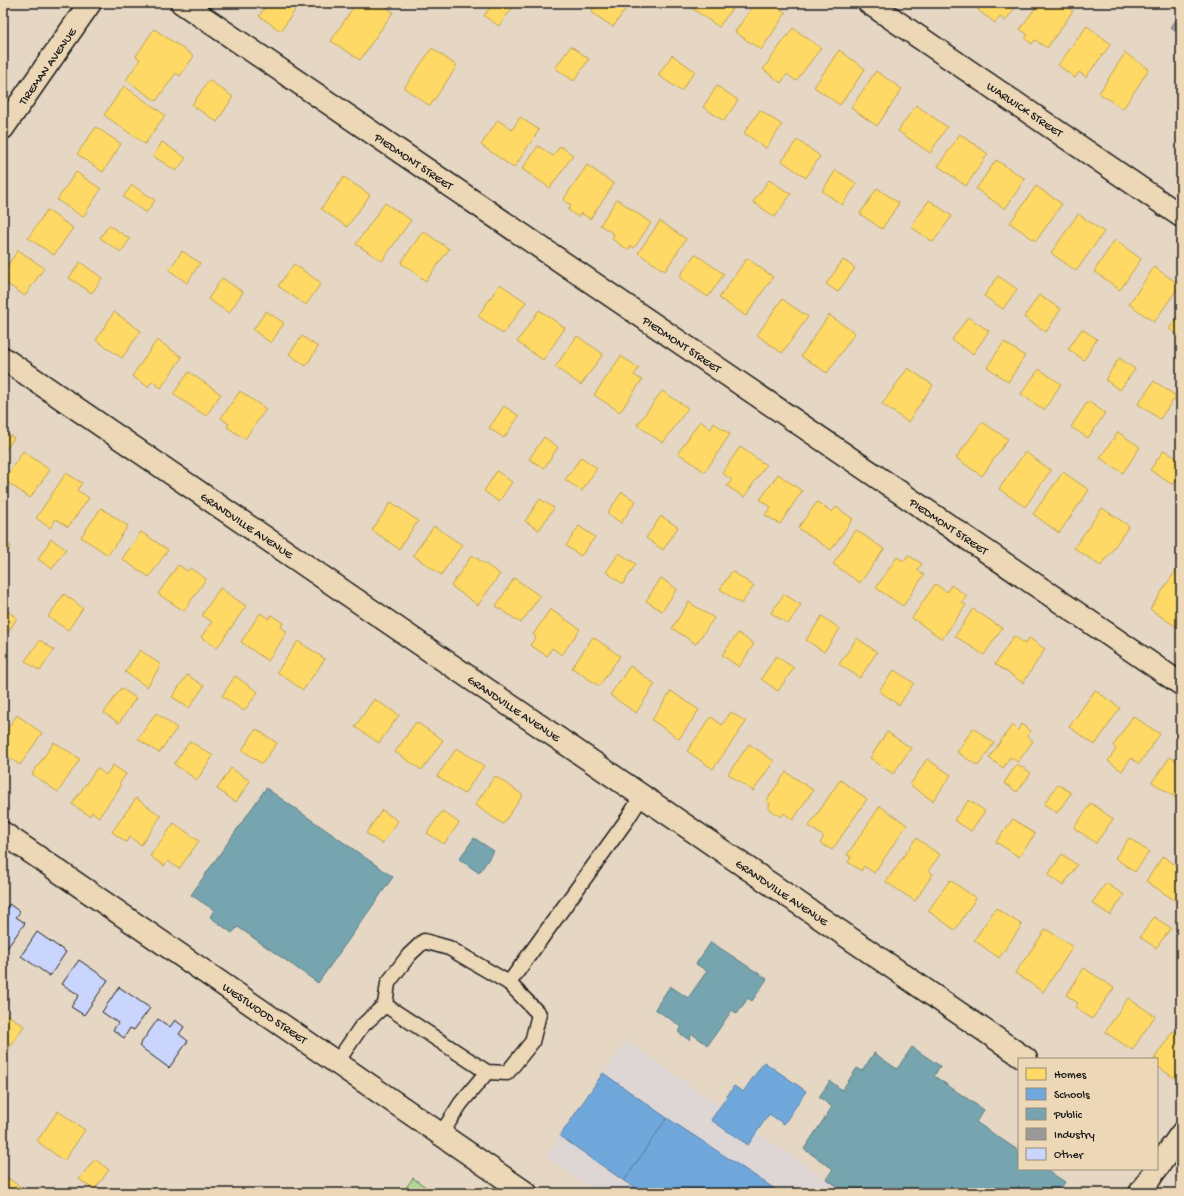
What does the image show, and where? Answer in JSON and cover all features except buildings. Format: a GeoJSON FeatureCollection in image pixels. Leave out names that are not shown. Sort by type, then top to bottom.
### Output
{"type":"FeatureCollection","features":[{"type":"Feature","properties":{"kind":"street","name":"TIREMAN AVENUE"},"geometry":{"type":"LineString","coordinates":[[3,128],[90,3]]}},
{"type":"Feature","properties":{"kind":"street","name":"PIEDMONT STREET"},"geometry":{"type":"LineString","coordinates":[[182,3],[1181,684]]}},
{"type":"Feature","properties":{"kind":"street","name":"WARWICK STREET"},"geometry":{"type":"LineString","coordinates":[[869,3],[1181,216]]}},
{"type":"Feature","properties":{"kind":"street","name":"GRANDVILLE AVENUE"},"geometry":{"type":"LineString","coordinates":[[3,358],[1025,1058]]}},
{"type":"Feature","properties":{"kind":"street","name":"WESTWOOD STREET"},"geometry":{"type":"LineString","coordinates":[[3,833],[526,1193]]}},
{"type":"Feature","properties":{"kind":"street"},"geometry":{"type":"LineString","coordinates":[[1164,1161],[1181,1134]]}},
{"type":"Feature","properties":{"kind":"street"},"geometry":{"type":"LineString","coordinates":[[1140,1193],[1157,1170]]}},
{"type":"Feature","properties":{"kind":"lane"},"geometry":{"type":"LineString","coordinates":[[509,983],[626,821],[642,796]]}},
{"type":"Feature","properties":{"kind":"lane"},"geometry":{"type":"LineString","coordinates":[[337,1062],[361,1027],[385,1005],[388,983],[409,955],[424,941],[449,948],[509,983],[539,1014],[532,1042],[507,1074],[488,1072],[385,1005]]}},
{"type":"Feature","properties":{"kind":"lane"},"geometry":{"type":"LineString","coordinates":[[441,1134],[461,1103],[488,1072]]}},
{"type":"Feature","properties":{"kind":"shaded area"},"geometry":{"type":"Polygon","coordinates":[[[626,1041],[845,1193],[598,1193],[546,1157],[626,1041]]]}},
{"type":"Feature","properties":{"kind":"green space"},"geometry":{"type":"Polygon","coordinates":[[[413,1178],[434,1193],[402,1193],[413,1178]]]}}]}
